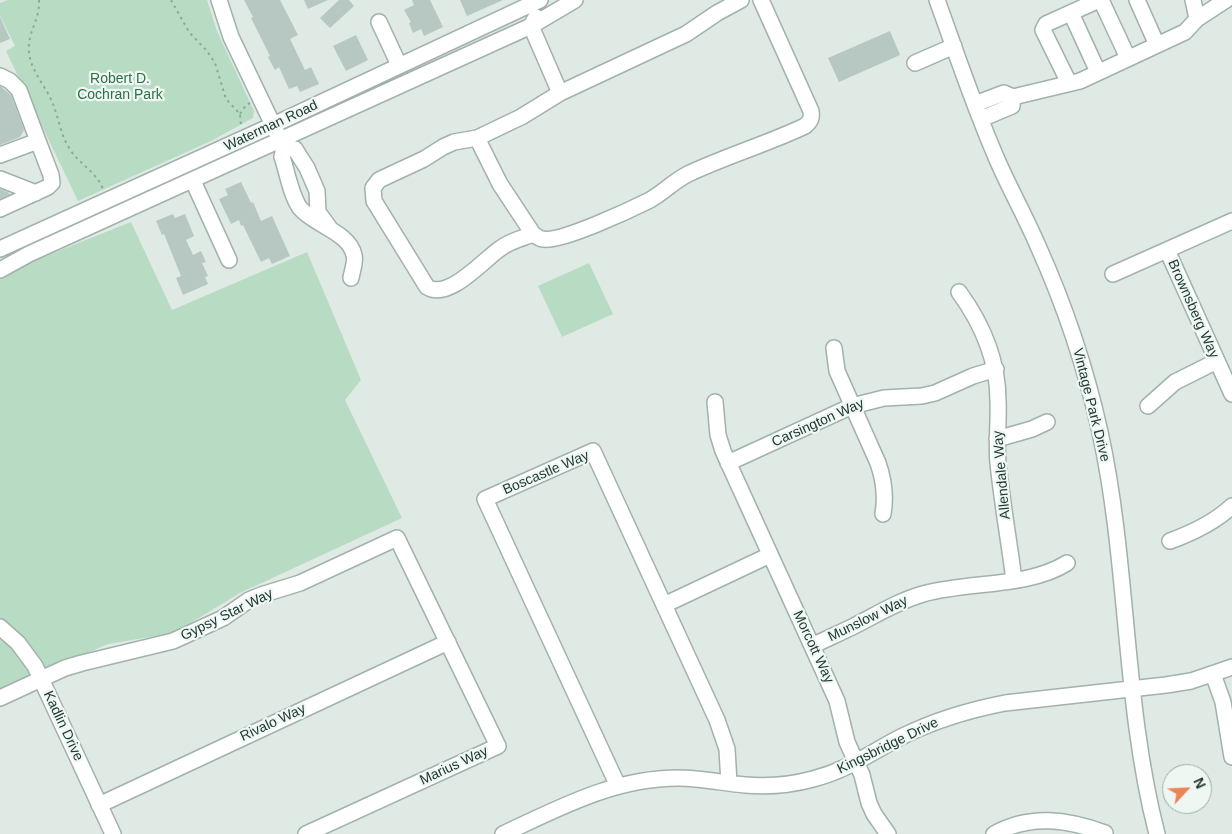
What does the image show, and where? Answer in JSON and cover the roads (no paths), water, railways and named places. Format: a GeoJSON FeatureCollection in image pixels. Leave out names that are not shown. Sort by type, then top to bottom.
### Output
{"type":"FeatureCollection","features":[{"type":"Feature","properties":{"kind":"street"},"geometry":{"type":"LineString","coordinates":[[219,0],[231,37],[281,144],[282,157],[300,207],[316,221],[348,243],[355,256],[351,278]]}},
{"type":"Feature","properties":{"kind":"street","name":"Waterman Road"},"geometry":{"type":"LineString","coordinates":[[0,250],[273,126],[521,5],[540,0]]}},
{"type":"Feature","properties":{"kind":"street","name":"Waterman Road"},"geometry":{"type":"LineString","coordinates":[[531,26],[539,12],[558,0]]}},
{"type":"Feature","properties":{"kind":"street","name":"Waterman Road"},"geometry":{"type":"LineString","coordinates":[[0,270],[29,254],[193,180],[281,144],[531,26],[575,0]]}},
{"type":"Feature","properties":{"kind":"street"},"geometry":{"type":"LineString","coordinates":[[534,234],[502,247],[453,286],[444,289],[430,289],[425,284],[374,201],[374,188],[379,180],[424,159],[443,147],[454,142],[477,138],[521,117],[560,93],[686,34],[717,13],[741,0]]}},
{"type":"Feature","properties":{"kind":"street"},"geometry":{"type":"LineString","coordinates":[[477,138],[500,184],[534,234],[542,239],[550,240],[574,233],[651,199],[688,174],[725,157],[760,146],[805,126],[812,117],[811,110],[761,0]]}},
{"type":"Feature","properties":{"kind":"street","name":"Vintage Park Drive"},"geometry":{"type":"LineString","coordinates":[[937,0],[999,164],[1058,292],[1088,385],[1100,432],[1109,481],[1140,746],[1157,834]]}},
{"type":"Feature","properties":{"kind":"street"},"geometry":{"type":"LineString","coordinates":[[1069,83],[1043,30],[1046,24],[1100,0],[1128,58]]}},
{"type":"Feature","properties":{"kind":"street"},"geometry":{"type":"LineString","coordinates":[[1137,0],[1158,45]]}},
{"type":"Feature","properties":{"kind":"street"},"geometry":{"type":"LineString","coordinates":[[1193,0],[1197,19]]}},
{"type":"Feature","properties":{"kind":"street"},"geometry":{"type":"LineString","coordinates":[[975,104],[1004,92],[1013,97],[1080,81],[1185,32],[1197,19],[1226,0]]}},
{"type":"Feature","properties":{"kind":"street"},"geometry":{"type":"LineString","coordinates":[[1070,13],[1098,72]]}},
{"type":"Feature","properties":{"kind":"street"},"geometry":{"type":"LineString","coordinates":[[379,22],[399,65]]}},
{"type":"Feature","properties":{"kind":"street"},"geometry":{"type":"LineString","coordinates":[[531,26],[560,93]]}},
{"type":"Feature","properties":{"kind":"street"},"geometry":{"type":"LineString","coordinates":[[915,63],[954,46]]}},
{"type":"Feature","properties":{"kind":"street"},"geometry":{"type":"LineString","coordinates":[[0,76],[10,81],[19,90],[51,174],[52,183],[48,187],[0,209]]}},
{"type":"Feature","properties":{"kind":"street"},"geometry":{"type":"LineString","coordinates":[[981,119],[1012,106],[1013,97]]}},
{"type":"Feature","properties":{"kind":"street"},"geometry":{"type":"LineString","coordinates":[[0,155],[38,142]]}},
{"type":"Feature","properties":{"kind":"street"},"geometry":{"type":"LineString","coordinates":[[281,144],[295,149],[307,168],[317,191],[318,212],[331,230]]}},
{"type":"Feature","properties":{"kind":"street"},"geometry":{"type":"LineString","coordinates":[[0,179],[36,193]]}},
{"type":"Feature","properties":{"kind":"street"},"geometry":{"type":"LineString","coordinates":[[193,180],[229,260]]}},
{"type":"Feature","properties":{"kind":"street"},"geometry":{"type":"LineString","coordinates":[[1113,274],[1232,221]]}},
{"type":"Feature","properties":{"kind":"street","name":"Brownsberg Way"},"geometry":{"type":"LineString","coordinates":[[1167,250],[1232,394]]}},
{"type":"Feature","properties":{"kind":"street","name":"Allendale Way"},"geometry":{"type":"LineString","coordinates":[[959,292],[982,327],[996,369],[998,463],[1014,580]]}},
{"type":"Feature","properties":{"kind":"street"},"geometry":{"type":"LineString","coordinates":[[834,348],[837,370],[883,478],[885,494],[884,514]]}},
{"type":"Feature","properties":{"kind":"street"},"geometry":{"type":"LineString","coordinates":[[1148,406],[1175,382],[1217,361]]}},
{"type":"Feature","properties":{"kind":"street","name":"Carsington Way"},"geometry":{"type":"LineString","coordinates":[[728,464],[852,406],[884,398],[922,396],[996,369]]}},
{"type":"Feature","properties":{"kind":"street","name":"Morcott Way"},"geometry":{"type":"LineString","coordinates":[[715,402],[718,435],[728,464],[837,701],[848,742],[862,775],[869,802],[874,814],[888,834]]}},
{"type":"Feature","properties":{"kind":"street"},"geometry":{"type":"LineString","coordinates":[[997,440],[1032,429],[1047,422]]}},
{"type":"Feature","properties":{"kind":"street","name":"Boscastle Way"},"geometry":{"type":"LineString","coordinates":[[618,786],[486,499],[593,451],[722,732],[727,749],[729,784]]}},
{"type":"Feature","properties":{"kind":"street"},"geometry":{"type":"LineString","coordinates":[[1170,542],[1210,523],[1232,506]]}},
{"type":"Feature","properties":{"kind":"street","name":"Gypsy Star Way"},"geometry":{"type":"LineString","coordinates":[[0,698],[82,663],[173,641],[223,618],[249,600],[300,583],[397,538],[448,642]]}},
{"type":"Feature","properties":{"kind":"street"},"geometry":{"type":"LineString","coordinates":[[664,605],[770,555]]}},
{"type":"Feature","properties":{"kind":"street","name":"Munslow Way"},"geometry":{"type":"LineString","coordinates":[[812,646],[899,602],[921,594],[947,588],[1044,575],[1067,563]]}},
{"type":"Feature","properties":{"kind":"street","name":"Kadlin Drive"},"geometry":{"type":"LineString","coordinates":[[0,627],[27,654],[42,679],[113,834]]}},
{"type":"Feature","properties":{"kind":"street","name":"Rivalo Way"},"geometry":{"type":"LineString","coordinates":[[99,805],[448,642]]}},
{"type":"Feature","properties":{"kind":"street","name":"Marius Way"},"geometry":{"type":"LineString","coordinates":[[306,834],[498,746],[448,642]]}},
{"type":"Feature","properties":{"kind":"street","name":"Kingsbridge Drive"},"geometry":{"type":"LineString","coordinates":[[503,834],[594,793],[618,786],[657,779],[678,778],[729,784],[772,786],[795,783],[830,774],[857,763],[899,738],[924,726],[978,708],[1005,703],[1191,681],[1232,667]]}},
{"type":"Feature","properties":{"kind":"street"},"geometry":{"type":"LineString","coordinates":[[1214,674],[1222,702],[1232,756]]}},
{"type":"Feature","properties":{"kind":"street"},"geometry":{"type":"LineString","coordinates":[[994,834],[1016,824],[1046,820],[1066,821],[1104,833]]}},
{"type":"Feature","properties":{"kind":"park label","name":"Robert D. Cochran Park"},"geometry":{"type":"Point","coordinates":[120,88]}}]}
